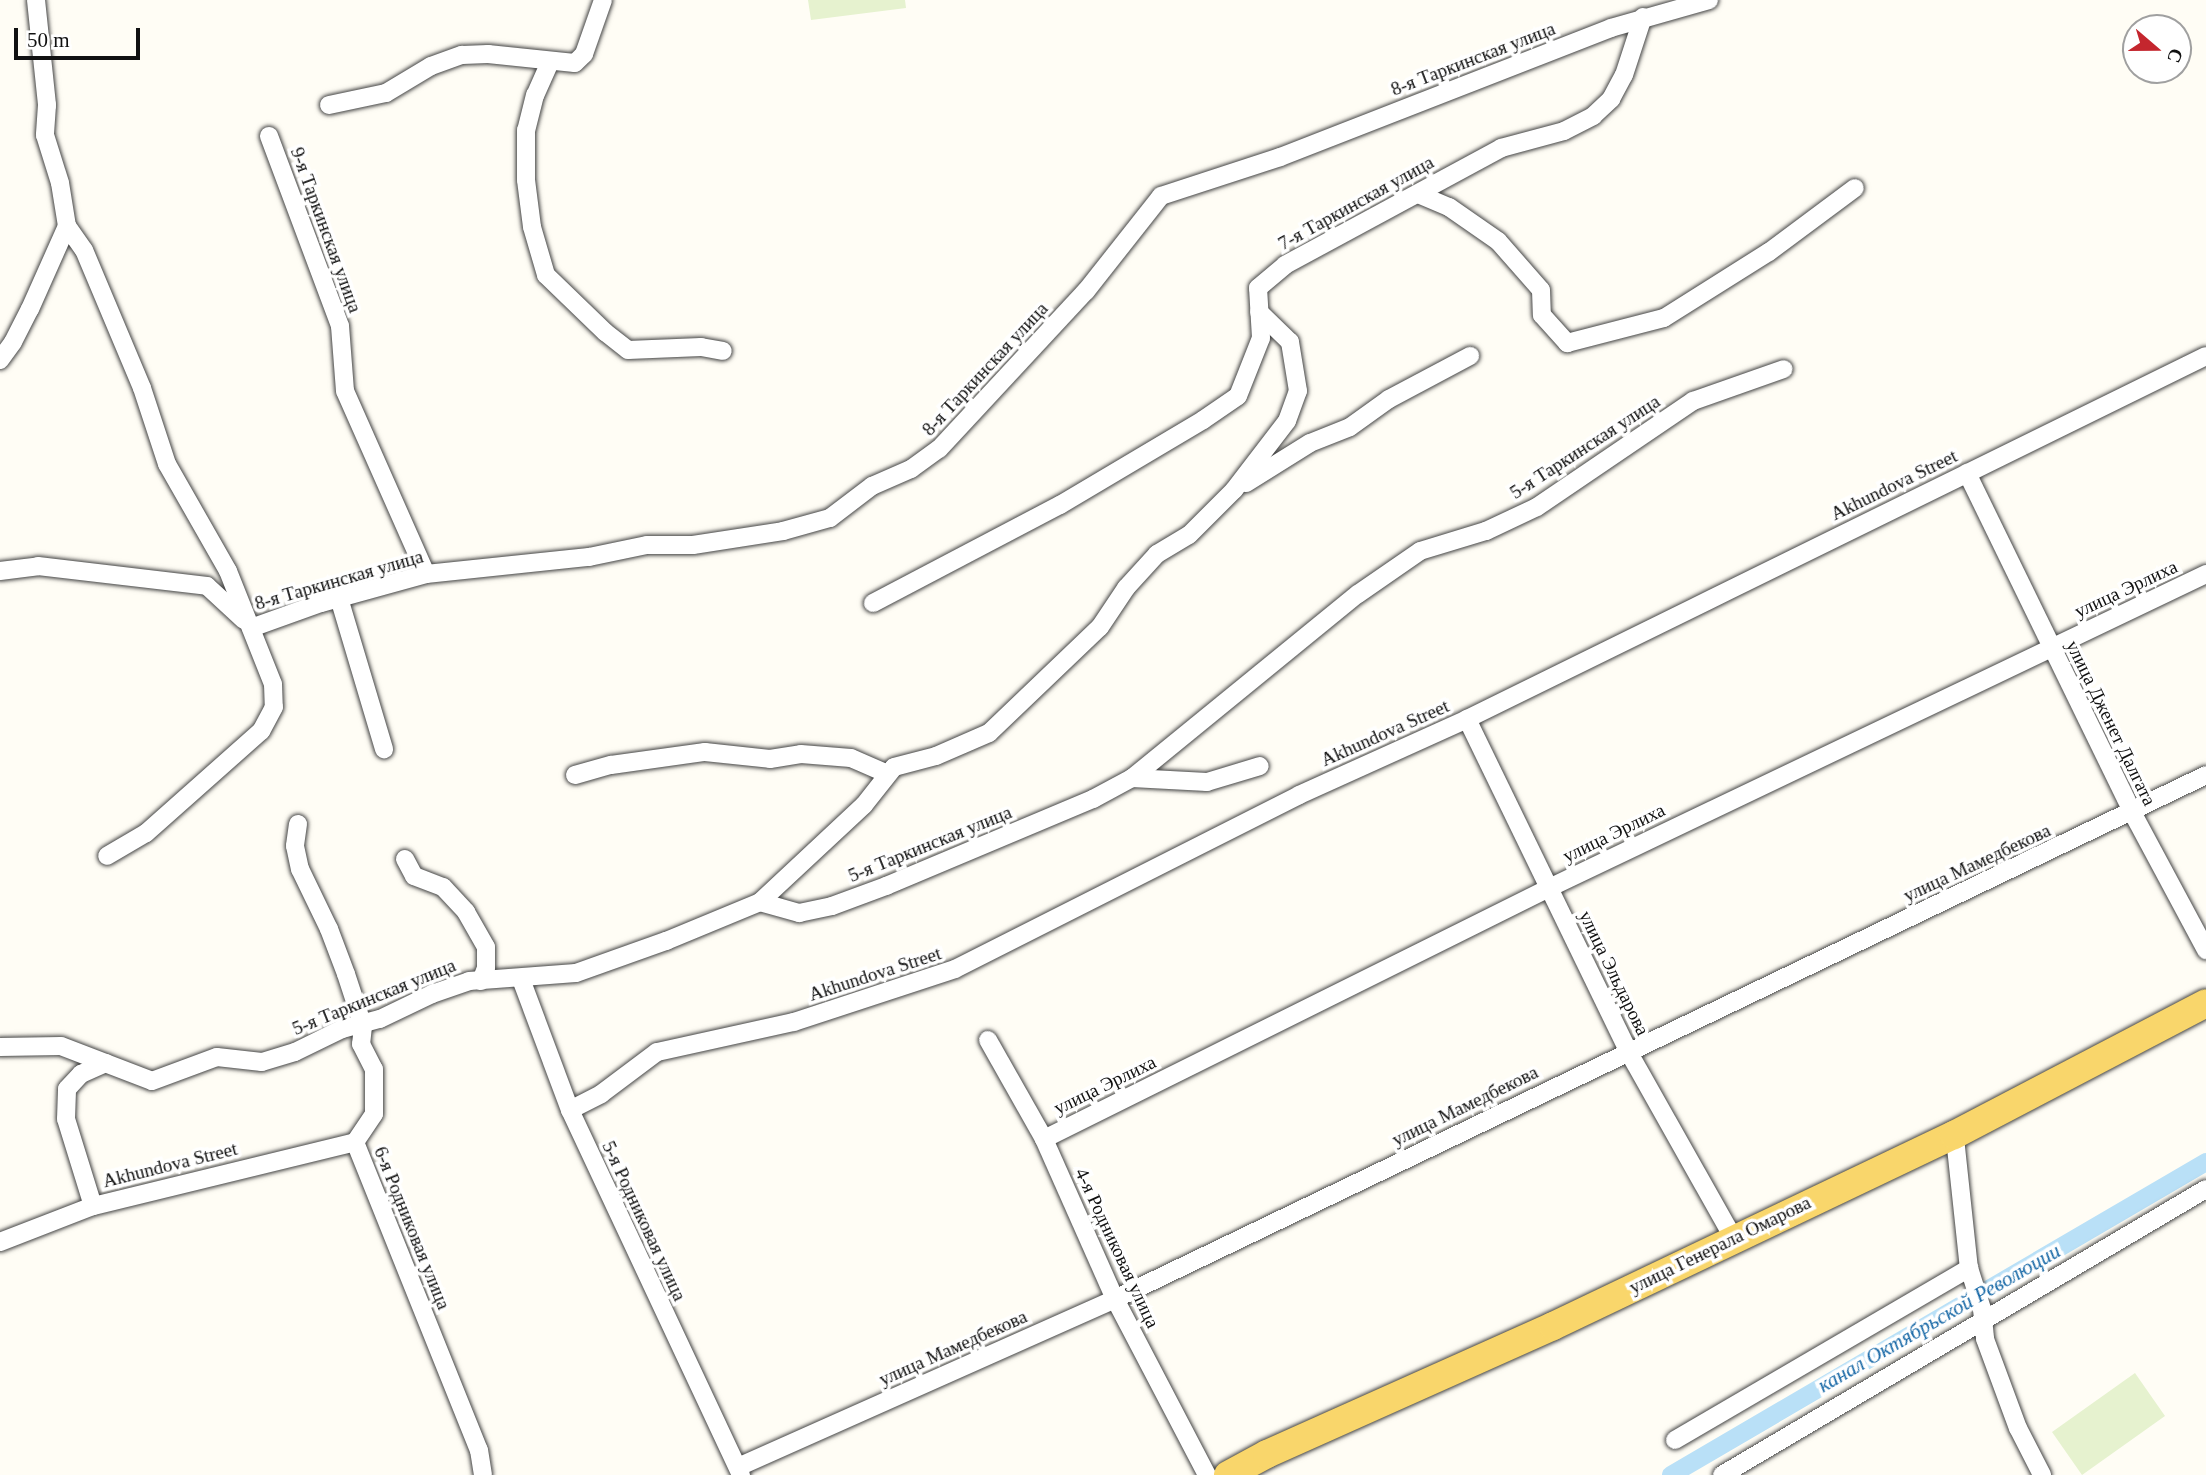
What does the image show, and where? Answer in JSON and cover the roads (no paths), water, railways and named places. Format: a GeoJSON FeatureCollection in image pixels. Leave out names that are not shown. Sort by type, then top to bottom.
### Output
{"type":"FeatureCollection","features":[{"type":"Feature","properties":{"kind":"main road","name":"улица Генерала Омарова"},"geometry":{"type":"LineString","coordinates":[[1734,1240],[1955,1138],[2206,1005]]}},
{"type":"Feature","properties":{"kind":"main road","name":"улица Генерала Омарова"},"geometry":{"type":"LineString","coordinates":[[1230,1475],[1267,1454],[1542,1331],[1954,1136],[2206,1005]]}},
{"type":"Feature","properties":{"kind":"street"},"geometry":{"type":"LineString","coordinates":[[36,0],[47,105],[45,135],[60,183],[67,226],[84,250],[142,387],[167,464],[228,570],[273,684],[274,707],[261,731],[146,833],[107,856]]}},
{"type":"Feature","properties":{"kind":"street"},"geometry":{"type":"LineString","coordinates":[[329,105],[386,93],[431,66],[462,55],[488,54],[575,63],[584,54],[603,0]]}},
{"type":"Feature","properties":{"kind":"street","name":"8-я Таркинская улица"},"geometry":{"type":"LineString","coordinates":[[0,570],[38,566],[207,586],[251,628],[339,598],[426,574],[589,557],[647,545],[694,545],[783,531],[830,518],[872,486],[911,470],[939,449],[1086,291],[1161,196],[1280,157],[1643,17],[1709,0]]}},
{"type":"Feature","properties":{"kind":"street","name":"7-я Таркинская улица"},"geometry":{"type":"LineString","coordinates":[[1259,312],[1258,288],[1286,265],[1501,148],[1564,131],[1593,116],[1611,99],[1624,75],[1643,17]]}},
{"type":"Feature","properties":{"kind":"street"},"geometry":{"type":"LineString","coordinates":[[550,62],[535,95],[526,130],[526,180],[532,227],[546,275],[605,332],[628,350],[701,347],[723,351]]}},
{"type":"Feature","properties":{"kind":"street","name":"9-я Таркинская улица"},"geometry":{"type":"LineString","coordinates":[[268,136],[340,326],[345,391],[426,574]]}},
{"type":"Feature","properties":{"kind":"street"},"geometry":{"type":"LineString","coordinates":[[1418,194],[1450,207],[1498,241],[1541,290],[1542,316],[1567,343],[1664,318],[1769,252],[1855,188]]}},
{"type":"Feature","properties":{"kind":"street"},"geometry":{"type":"LineString","coordinates":[[0,360],[24,320],[67,226]]}},
{"type":"Feature","properties":{"kind":"street"},"geometry":{"type":"LineString","coordinates":[[760,902],[864,805],[894,767],[936,756],[989,733],[1100,627],[1126,588],[1157,554],[1189,536],[1234,491],[1287,421],[1298,391],[1290,342],[1259,312]]}},
{"type":"Feature","properties":{"kind":"street"},"geometry":{"type":"LineString","coordinates":[[873,603],[1060,505],[1203,421],[1238,396],[1261,338],[1259,312]]}},
{"type":"Feature","properties":{"kind":"street"},"geometry":{"type":"LineString","coordinates":[[1234,491],[1310,443],[1350,427],[1389,399],[1470,356]]}},
{"type":"Feature","properties":{"kind":"street","name":"Akhundova Street"},"geometry":{"type":"LineString","coordinates":[[570,1110],[601,1094],[657,1052],[794,1022],[956,969],[1299,795],[1467,719],[2206,356]]}},
{"type":"Feature","properties":{"kind":"street","name":"5-я Таркинская улица"},"geometry":{"type":"LineString","coordinates":[[0,1047],[61,1046],[152,1081],[217,1058],[262,1062],[295,1052],[342,1029],[363,1026],[432,994],[481,981],[576,973],[666,941],[760,902],[799,913],[832,906],[1032,826],[1132,778],[1358,594],[1420,551],[1486,531],[1537,507],[1693,401],[1784,369]]}},
{"type":"Feature","properties":{"kind":"street","name":"улица Дженет Далгата"},"geometry":{"type":"LineString","coordinates":[[1967,473],[2132,812],[2206,950]]}},
{"type":"Feature","properties":{"kind":"street","name":"улица Эрлиха"},"geometry":{"type":"LineString","coordinates":[[1044,1139],[1549,888],[2206,574]]}},
{"type":"Feature","properties":{"kind":"street"},"geometry":{"type":"LineString","coordinates":[[339,598],[384,748]]}},
{"type":"Feature","properties":{"kind":"street","name":"улица Эльдарова"},"geometry":{"type":"LineString","coordinates":[[1467,719],[1628,1051],[1734,1240]]}},
{"type":"Feature","properties":{"kind":"street"},"geometry":{"type":"LineString","coordinates":[[575,775],[611,765],[705,752],[771,759],[800,754],[851,758],[888,774]]}},
{"type":"Feature","properties":{"kind":"street"},"geometry":{"type":"LineString","coordinates":[[1132,778],[1207,782],[1260,766]]}},
{"type":"Feature","properties":{"kind":"street","name":"улица Мамедбекова"},"geometry":{"type":"LineString","coordinates":[[739,1471],[1115,1298],[2206,775]]}},
{"type":"Feature","properties":{"kind":"street","name":"6-я Родниковая улица"},"geometry":{"type":"LineString","coordinates":[[298,824],[295,846],[300,869],[329,929],[363,1026],[361,1044],[374,1069],[374,1114],[355,1142],[479,1450],[484,1475]]}},
{"type":"Feature","properties":{"kind":"street"},"geometry":{"type":"LineString","coordinates":[[405,859],[414,876],[443,887],[466,912],[486,947],[486,968],[481,981]]}},
{"type":"Feature","properties":{"kind":"street","name":"5-я Родниковая улица"},"geometry":{"type":"LineString","coordinates":[[521,979],[570,1110],[739,1471]]}},
{"type":"Feature","properties":{"kind":"street","name":"4-я Родниковая улица"},"geometry":{"type":"LineString","coordinates":[[988,1040],[1044,1139],[1115,1298],[1207,1475]]}},
{"type":"Feature","properties":{"kind":"street"},"geometry":{"type":"LineString","coordinates":[[93,1206],[66,1119],[67,1089],[82,1074],[106,1063]]}},
{"type":"Feature","properties":{"kind":"street"},"geometry":{"type":"LineString","coordinates":[[1955,1138],[1969,1268],[1984,1322],[1985,1339],[2018,1428],[2042,1475]]}},
{"type":"Feature","properties":{"kind":"street","name":"Akhundova Street"},"geometry":{"type":"LineString","coordinates":[[0,1242],[93,1206],[355,1142]]}},
{"type":"Feature","properties":{"kind":"street"},"geometry":{"type":"LineString","coordinates":[[1722,1475],[2206,1189]]}},
{"type":"Feature","properties":{"kind":"street"},"geometry":{"type":"LineString","coordinates":[[1675,1440],[1969,1268]]}},
{"type":"Feature","properties":{"kind":"waterway","name":"канал Октябрьской Революции"},"geometry":{"type":"LineString","coordinates":[[1671,1475],[2206,1162]]}}]}
